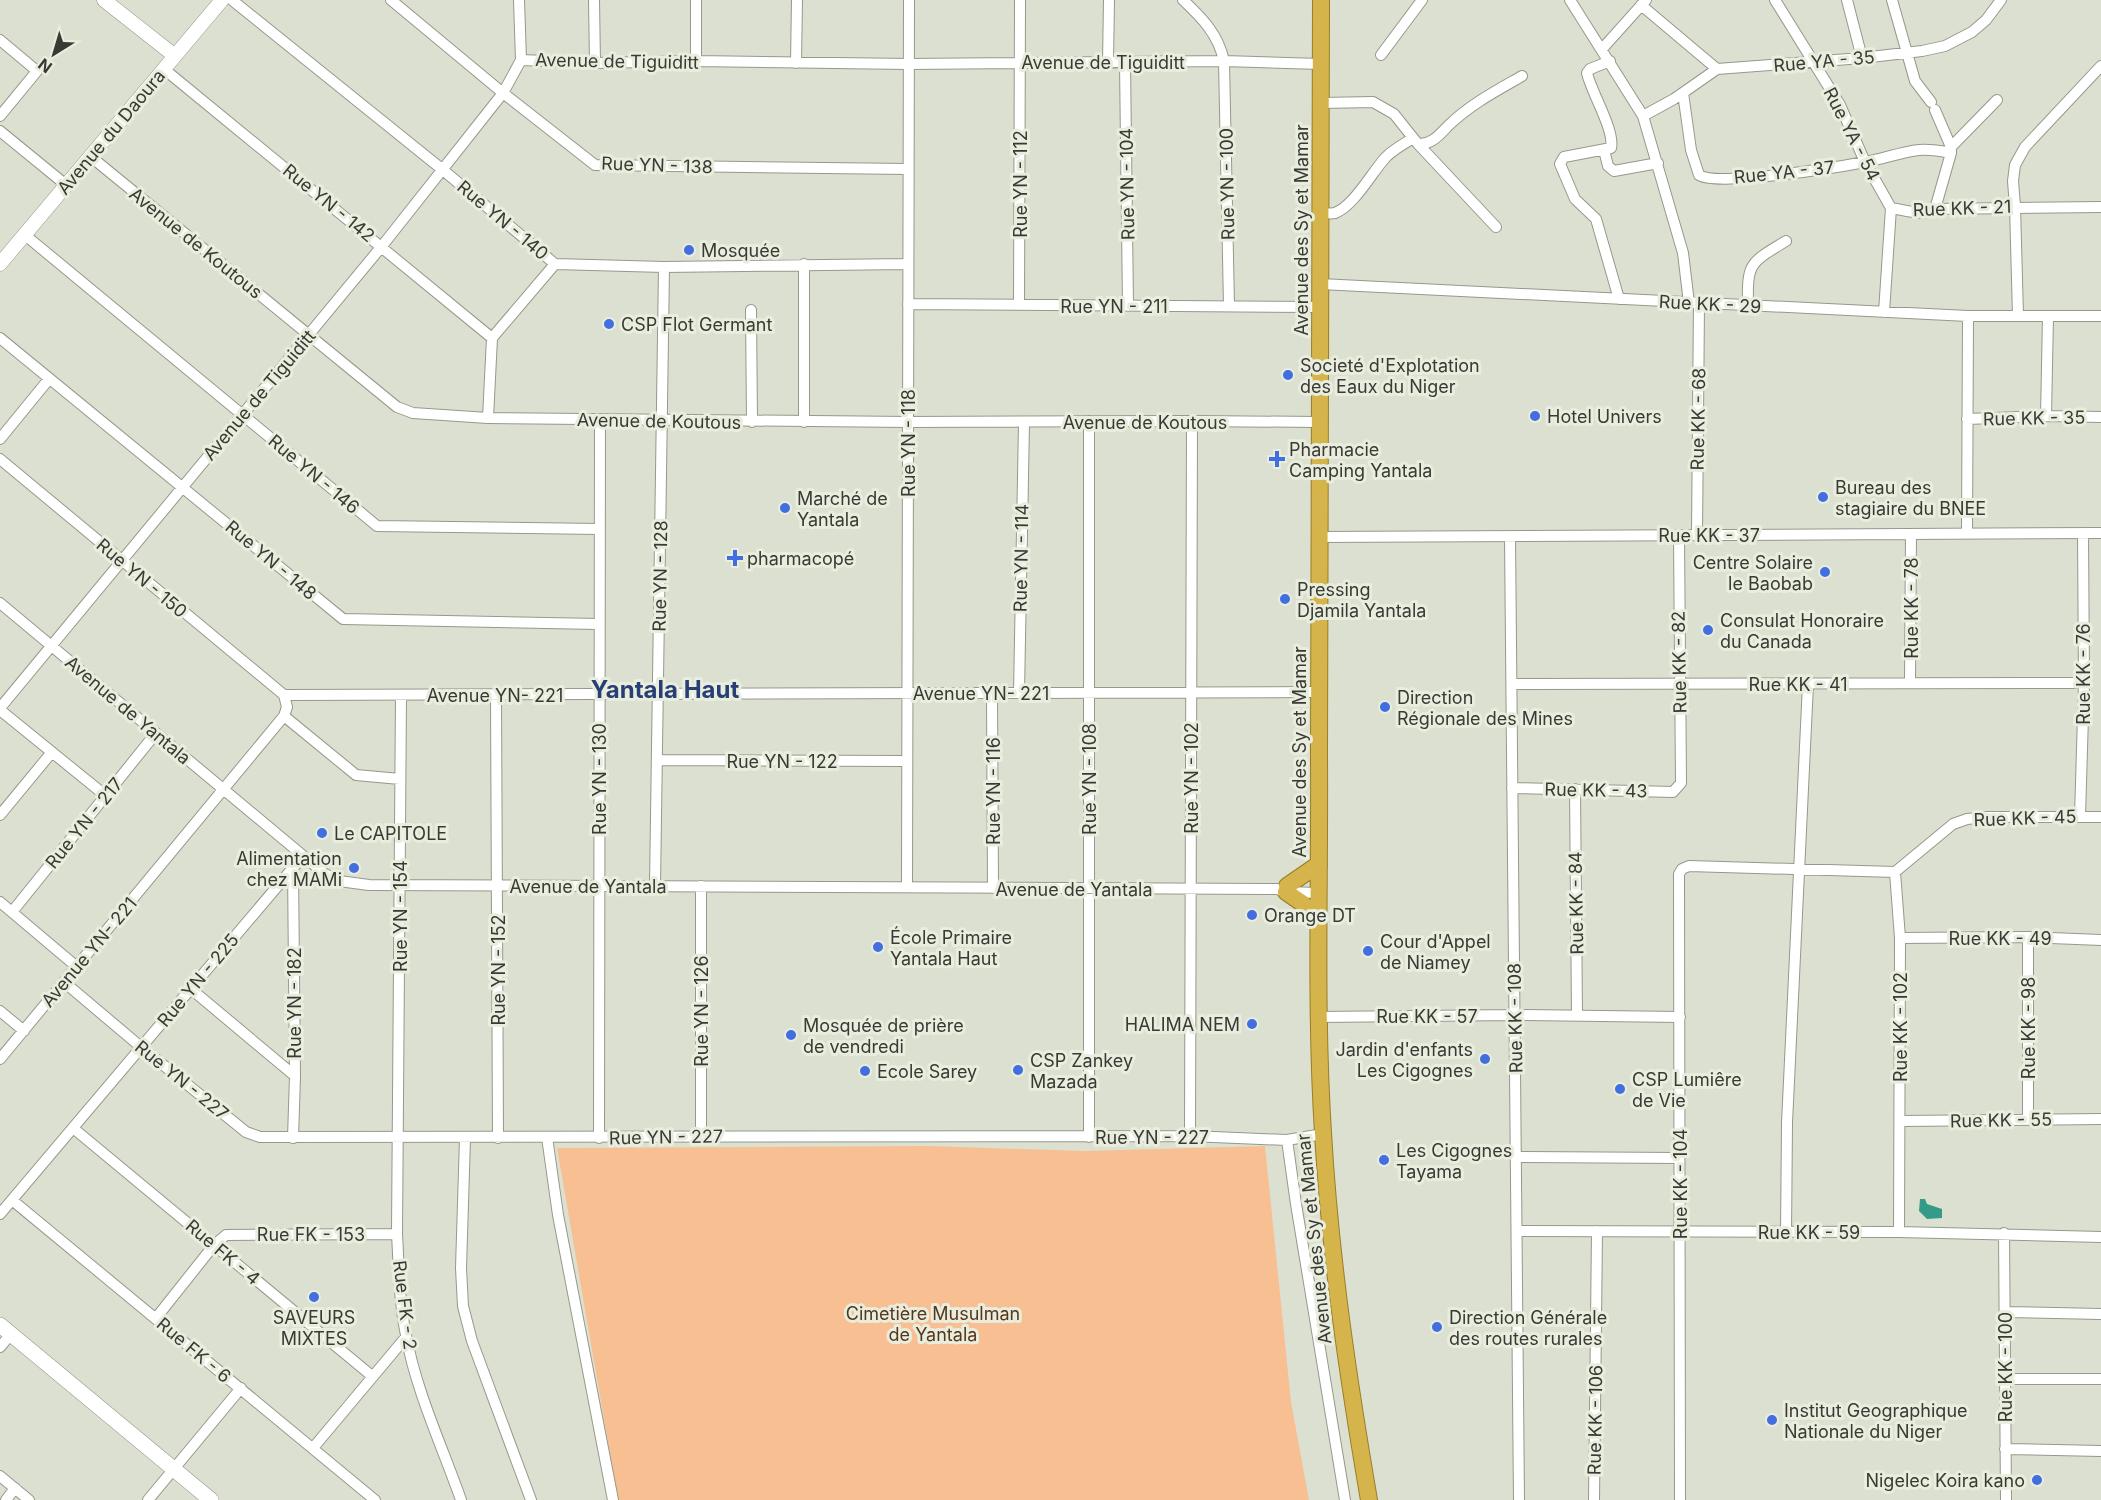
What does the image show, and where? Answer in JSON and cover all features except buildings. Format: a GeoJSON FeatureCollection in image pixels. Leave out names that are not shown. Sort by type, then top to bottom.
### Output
{"type":"FeatureCollection","features":[{"type":"Feature","properties":{"kind":"highway","name":"Avenue des Sy et Mamar"},"geometry":{"type":"LineString","coordinates":[[1321,0],[1318,1017],[1329,1222],[1341,1324],[1369,1500]]}},
{"type":"Feature","properties":{"kind":"highway"},"geometry":{"type":"LineString","coordinates":[[1318,918],[1283,889],[1320,864]]}},
{"type":"Feature","properties":{"kind":"main road"},"geometry":{"type":"LineString","coordinates":[[6,1329],[211,1500]]}},
{"type":"Feature","properties":{"kind":"street"},"geometry":{"type":"LineString","coordinates":[[105,0],[175,57]]}},
{"type":"Feature","properties":{"kind":"street","name":"Avenue du Daoura"},"geometry":{"type":"LineString","coordinates":[[0,264],[222,0]]}},
{"type":"Feature","properties":{"kind":"street","name":"Rue YN - 140"},"geometry":{"type":"LineString","coordinates":[[232,0],[443,170],[555,264],[664,267],[908,264]]}},
{"type":"Feature","properties":{"kind":"street","name":"Rue YN - 138"},"geometry":{"type":"LineString","coordinates":[[391,0],[588,161],[603,166],[909,169]]}},
{"type":"Feature","properties":{"kind":"street"},"geometry":{"type":"LineString","coordinates":[[519,0],[522,60]]}},
{"type":"Feature","properties":{"kind":"street"},"geometry":{"type":"LineString","coordinates":[[594,0],[595,63]]}},
{"type":"Feature","properties":{"kind":"street"},"geometry":{"type":"LineString","coordinates":[[696,0],[696,61]]}},
{"type":"Feature","properties":{"kind":"street"},"geometry":{"type":"LineString","coordinates":[[796,63],[797,0]]}},
{"type":"Feature","properties":{"kind":"street","name":"Rue YN - 118"},"geometry":{"type":"LineString","coordinates":[[906,886],[909,0]]}},
{"type":"Feature","properties":{"kind":"street"},"geometry":{"type":"LineString","coordinates":[[1108,63],[1109,0]]}},
{"type":"Feature","properties":{"kind":"street"},"geometry":{"type":"LineString","coordinates":[[1184,0],[1213,33],[1220,44],[1224,61]]}},
{"type":"Feature","properties":{"kind":"street"},"geometry":{"type":"LineString","coordinates":[[1382,55],[1422,0]]}},
{"type":"Feature","properties":{"kind":"street","name":"Rue KK - 68"},"geometry":{"type":"LineString","coordinates":[[1570,0],[1643,116],[1683,253],[1694,303],[1697,536]]}},
{"type":"Feature","properties":{"kind":"street","name":"Rue YA - 54"},"geometry":{"type":"LineString","coordinates":[[1775,0],[1840,105],[1865,162],[1891,208]]}},
{"type":"Feature","properties":{"kind":"street"},"geometry":{"type":"LineString","coordinates":[[1847,0],[1862,58]]}},
{"type":"Feature","properties":{"kind":"street"},"geometry":{"type":"LineString","coordinates":[[1892,0],[1915,81],[1933,106],[1951,150]]}},
{"type":"Feature","properties":{"kind":"street","name":"Rue YA - 35"},"geometry":{"type":"LineString","coordinates":[[1717,69],[1862,58],[1906,53],[1945,45],[1972,32],[1986,20],[2001,0]]}},
{"type":"Feature","properties":{"kind":"street","name":"Rue YN - 112"},"geometry":{"type":"LineString","coordinates":[[1019,305],[1020,63],[1023,3]]}},
{"type":"Feature","properties":{"kind":"street"},"geometry":{"type":"LineString","coordinates":[[1602,49],[1644,3],[1717,69],[1683,93],[1643,116]]}},
{"type":"Feature","properties":{"kind":"street"},"geometry":{"type":"LineString","coordinates":[[0,40],[37,71],[0,116]]}},
{"type":"Feature","properties":{"kind":"street","name":"Avenue de Tiguiditt"},"geometry":{"type":"LineString","coordinates":[[0,709],[382,246],[503,93],[522,60],[595,63],[696,61],[908,64],[1224,61],[1321,64]]}},
{"type":"Feature","properties":{"kind":"street","name":"Rue YN - 100"},"geometry":{"type":"LineString","coordinates":[[1224,61],[1229,306]]}},
{"type":"Feature","properties":{"kind":"street"},"geometry":{"type":"LineString","coordinates":[[1610,61],[1590,69],[1587,73],[1612,144],[1611,148],[1564,157],[1560,164],[1575,199],[1596,219],[1619,299]]}},
{"type":"Feature","properties":{"kind":"street","name":"Rue YN - 104"},"geometry":{"type":"LineString","coordinates":[[1125,63],[1128,306]]}},
{"type":"Feature","properties":{"kind":"street"},"geometry":{"type":"LineString","coordinates":[[2018,316],[2013,181],[2015,165],[2019,156],[2101,66]]}},
{"type":"Feature","properties":{"kind":"street","name":"Rue YN - 142"},"geometry":{"type":"LineString","coordinates":[[164,69],[492,338]]}},
{"type":"Feature","properties":{"kind":"street"},"geometry":{"type":"LineString","coordinates":[[1321,212],[1334,213],[1342,209],[1386,158],[1416,141],[1426,144],[1434,140],[1473,104],[1522,76]]}},
{"type":"Feature","properties":{"kind":"street","name":"Rue YA - 37"},"geometry":{"type":"LineString","coordinates":[[1683,93],[1691,150],[1702,177],[1751,177],[1865,162],[1919,150],[1951,150]]}},
{"type":"Feature","properties":{"kind":"street"},"geometry":{"type":"LineString","coordinates":[[1935,209],[1951,150],[1997,100]]}},
{"type":"Feature","properties":{"kind":"street"},"geometry":{"type":"LineString","coordinates":[[1321,103],[1373,102],[1394,114],[1496,227]]}},
{"type":"Feature","properties":{"kind":"street"},"geometry":{"type":"LineString","coordinates":[[0,130],[66,185]]}},
{"type":"Feature","properties":{"kind":"street"},"geometry":{"type":"LineString","coordinates":[[1604,150],[1608,166],[1614,171],[1658,163]]}},
{"type":"Feature","properties":{"kind":"street","name":"Avenue de Koutous"},"geometry":{"type":"LineString","coordinates":[[90,156],[404,411],[413,413],[488,418],[752,422],[1318,422]]}},
{"type":"Feature","properties":{"kind":"street","name":"Rue KK - 21"},"geometry":{"type":"LineString","coordinates":[[1884,312],[1891,208],[1930,213],[1935,209],[2101,207]]}},
{"type":"Feature","properties":{"kind":"street","name":"Rue YN - 146"},"geometry":{"type":"LineString","coordinates":[[25,235],[377,526],[599,529]]}},
{"type":"Feature","properties":{"kind":"street"},"geometry":{"type":"LineString","coordinates":[[1748,306],[1748,279],[1753,263],[1786,241]]}},
{"type":"Feature","properties":{"kind":"street"},"geometry":{"type":"LineString","coordinates":[[488,418],[492,338],[555,264]]}},
{"type":"Feature","properties":{"kind":"street"},"geometry":{"type":"LineString","coordinates":[[804,264],[804,422]]}},
{"type":"Feature","properties":{"kind":"street","name":"Rue YN - 128"},"geometry":{"type":"LineString","coordinates":[[656,886],[664,267]]}},
{"type":"Feature","properties":{"kind":"street","name":"Rue KK - 29"},"geometry":{"type":"LineString","coordinates":[[1320,284],[1968,316],[2101,316]]}},
{"type":"Feature","properties":{"kind":"street","name":"Rue YN - 211"},"geometry":{"type":"LineString","coordinates":[[908,304],[1320,307]]}},
{"type":"Feature","properties":{"kind":"street"},"geometry":{"type":"LineString","coordinates":[[751,310],[752,422]]}},
{"type":"Feature","properties":{"kind":"street"},"geometry":{"type":"LineString","coordinates":[[1966,534],[1968,316]]}},
{"type":"Feature","properties":{"kind":"street"},"geometry":{"type":"LineString","coordinates":[[2046,416],[2048,316]]}},
{"type":"Feature","properties":{"kind":"street","name":"Rue YN - 148"},"geometry":{"type":"LineString","coordinates":[[0,338],[343,619],[599,624]]}},
{"type":"Feature","properties":{"kind":"street"},"geometry":{"type":"LineString","coordinates":[[0,439],[50,379]]}},
{"type":"Feature","properties":{"kind":"street","name":"Rue KK - 35"},"geometry":{"type":"LineString","coordinates":[[1967,419],[2046,416],[2101,417]]}},
{"type":"Feature","properties":{"kind":"street","name":"Rue YN - 130"},"geometry":{"type":"LineString","coordinates":[[599,1138],[600,420]]}},
{"type":"Feature","properties":{"kind":"street","name":"Rue YN - 108"},"geometry":{"type":"LineString","coordinates":[[1089,421],[1089,1137]]}},
{"type":"Feature","properties":{"kind":"street","name":"Rue YN - 102"},"geometry":{"type":"LineString","coordinates":[[1190,1136],[1192,421]]}},
{"type":"Feature","properties":{"kind":"street","name":"Rue YN - 114"},"geometry":{"type":"LineString","coordinates":[[1019,693],[1024,423]]}},
{"type":"Feature","properties":{"kind":"street","name":"Rue YN - 150"},"geometry":{"type":"LineString","coordinates":[[0,459],[284,695]]}},
{"type":"Feature","properties":{"kind":"street","name":"Rue KK - 76"},"geometry":{"type":"LineString","coordinates":[[2080,816],[2084,683],[2083,533]]}},
{"type":"Feature","properties":{"kind":"street","name":"Rue KK - 37"},"geometry":{"type":"LineString","coordinates":[[1318,537],[2101,533]]}},
{"type":"Feature","properties":{"kind":"street","name":"Rue KK - 78"},"geometry":{"type":"LineString","coordinates":[[1910,682],[1911,534]]}},
{"type":"Feature","properties":{"kind":"street","name":"Rue KK - 82"},"geometry":{"type":"LineString","coordinates":[[1678,788],[1681,783],[1679,536]]}},
{"type":"Feature","properties":{"kind":"street","name":"Rue KK - 108"},"geometry":{"type":"LineString","coordinates":[[1510,537],[1519,1500]]}},
{"type":"Feature","properties":{"kind":"street","name":"Avenue de Yantala"},"geometry":{"type":"LineString","coordinates":[[0,603],[303,856],[325,874],[339,881],[369,885],[906,886],[1318,890]]}},
{"type":"Feature","properties":{"kind":"street","name":"Rue KK - 41"},"geometry":{"type":"LineString","coordinates":[[1512,684],[2084,683]]}},
{"type":"Feature","properties":{"kind":"street"},"geometry":{"type":"LineString","coordinates":[[1786,1233],[1787,1123],[1808,684]]}},
{"type":"Feature","properties":{"kind":"street","name":"Avenue YN- 221"},"geometry":{"type":"LineString","coordinates":[[284,695],[1318,692]]}},
{"type":"Feature","properties":{"kind":"street","name":"Rue YN - 116"},"geometry":{"type":"LineString","coordinates":[[992,693],[993,888]]}},
{"type":"Feature","properties":{"kind":"street"},"geometry":{"type":"LineString","coordinates":[[284,695],[287,707],[284,716],[357,775],[400,779]]}},
{"type":"Feature","properties":{"kind":"street","name":"Rue YN - 154"},"geometry":{"type":"LineString","coordinates":[[399,1137],[401,695]]}},
{"type":"Feature","properties":{"kind":"street","name":"Rue YN - 152"},"geometry":{"type":"LineString","coordinates":[[496,695],[498,1138]]}},
{"type":"Feature","properties":{"kind":"street"},"geometry":{"type":"LineString","coordinates":[[0,709],[106,796]]}},
{"type":"Feature","properties":{"kind":"street","name":"Avenue YN- 221"},"geometry":{"type":"LineString","coordinates":[[0,1059],[284,716]]}},
{"type":"Feature","properties":{"kind":"street","name":"Rue YN - 217"},"geometry":{"type":"LineString","coordinates":[[12,912],[156,734]]}},
{"type":"Feature","properties":{"kind":"street"},"geometry":{"type":"LineString","coordinates":[[0,815],[52,752]]}},
{"type":"Feature","properties":{"kind":"street","name":"Rue YN - 122"},"geometry":{"type":"LineString","coordinates":[[657,760],[907,761]]}},
{"type":"Feature","properties":{"kind":"street","name":"Rue KK - 43"},"geometry":{"type":"LineString","coordinates":[[1512,788],[1673,792],[1678,788]]}},
{"type":"Feature","properties":{"kind":"street","name":"Rue KK - 84"},"geometry":{"type":"LineString","coordinates":[[1575,789],[1578,1016]]}},
{"type":"Feature","properties":{"kind":"street","name":"Rue KK - 45"},"geometry":{"type":"LineString","coordinates":[[1895,872],[1953,824],[1967,819],[2101,816]]}},
{"type":"Feature","properties":{"kind":"street","name":"Rue YN - 225"},"geometry":{"type":"LineString","coordinates":[[0,1214],[303,856]]}},
{"type":"Feature","properties":{"kind":"street","name":"Rue KK - 104"},"geometry":{"type":"LineString","coordinates":[[1680,1500],[1678,874],[1689,866],[1798,871]]}},
{"type":"Feature","properties":{"kind":"street","name":"Rue YN - 182"},"geometry":{"type":"LineString","coordinates":[[293,868],[293,1138]]}},
{"type":"Feature","properties":{"kind":"street"},"geometry":{"type":"LineString","coordinates":[[1798,871],[1847,869],[1895,872]]}},
{"type":"Feature","properties":{"kind":"street","name":"Rue KK - 102"},"geometry":{"type":"LineString","coordinates":[[1895,872],[1900,938],[1899,1232]]}},
{"type":"Feature","properties":{"kind":"street","name":"Rue YN - 126"},"geometry":{"type":"LineString","coordinates":[[701,886],[701,1136]]}},
{"type":"Feature","properties":{"kind":"street"},"geometry":{"type":"LineString","coordinates":[[0,902],[77,967]]}},
{"type":"Feature","properties":{"kind":"street","name":"Rue KK - 49"},"geometry":{"type":"LineString","coordinates":[[1900,938],[2028,937],[2101,940]]}},
{"type":"Feature","properties":{"kind":"street","name":"Rue KK - 98"},"geometry":{"type":"LineString","coordinates":[[2028,937],[2028,1119]]}},
{"type":"Feature","properties":{"kind":"street","name":"Rue YN - 227"},"geometry":{"type":"LineString","coordinates":[[64,982],[246,1132],[260,1137],[1190,1136],[1287,1140],[1323,1134]]}},
{"type":"Feature","properties":{"kind":"street"},"geometry":{"type":"LineString","coordinates":[[191,988],[294,1076]]}},
{"type":"Feature","properties":{"kind":"street"},"geometry":{"type":"LineString","coordinates":[[0,1011],[24,1031]]}},
{"type":"Feature","properties":{"kind":"street","name":"Rue KK - 57"},"geometry":{"type":"LineString","coordinates":[[1318,1017],[1515,1015],[1680,1017]]}},
{"type":"Feature","properties":{"kind":"street","name":"Rue KK - 55"},"geometry":{"type":"LineString","coordinates":[[1900,1121],[2101,1119]]}},
{"type":"Feature","properties":{"kind":"street","name":"Rue FK - 4"},"geometry":{"type":"LineString","coordinates":[[73,1128],[372,1376]]}},
{"type":"Feature","properties":{"kind":"street","name":"Rue FK - 2"},"geometry":{"type":"LineString","coordinates":[[399,1137],[397,1234],[401,1306],[406,1337],[418,1380],[461,1500]]}},
{"type":"Feature","properties":{"kind":"street"},"geometry":{"type":"LineString","coordinates":[[547,1137],[558,1215],[614,1500]]}},
{"type":"Feature","properties":{"kind":"street"},"geometry":{"type":"LineString","coordinates":[[465,1138],[461,1268],[463,1306],[472,1341],[531,1500]]}},
{"type":"Feature","properties":{"kind":"street"},"geometry":{"type":"LineString","coordinates":[[1287,1140],[1345,1500]]}},
{"type":"Feature","properties":{"kind":"street"},"geometry":{"type":"LineString","coordinates":[[1516,1157],[1679,1158]]}},
{"type":"Feature","properties":{"kind":"street","name":"Rue FK - 6"},"geometry":{"type":"LineString","coordinates":[[12,1200],[375,1500]]}},
{"type":"Feature","properties":{"kind":"street","name":"Rue KK - 59"},"geometry":{"type":"LineString","coordinates":[[1517,1231],[2004,1233],[2101,1237]]}},
{"type":"Feature","properties":{"kind":"street","name":"Rue KK - 106"},"geometry":{"type":"LineString","coordinates":[[1594,1500],[1597,1231]]}},
{"type":"Feature","properties":{"kind":"street","name":"Rue KK - 100"},"geometry":{"type":"LineString","coordinates":[[2004,1233],[2006,1500]]}},
{"type":"Feature","properties":{"kind":"street","name":"Rue FK - 153"},"geometry":{"type":"LineString","coordinates":[[156,1318],[214,1245],[226,1235],[397,1234]]}},
{"type":"Feature","properties":{"kind":"street"},"geometry":{"type":"LineString","coordinates":[[2006,1312],[2101,1314]]}},
{"type":"Feature","properties":{"kind":"street"},"geometry":{"type":"LineString","coordinates":[[0,1347],[6,1329]]}},
{"type":"Feature","properties":{"kind":"street"},"geometry":{"type":"LineString","coordinates":[[313,1448],[406,1337]]}},
{"type":"Feature","properties":{"kind":"street"},"geometry":{"type":"LineString","coordinates":[[2005,1379],[2101,1379]]}},
{"type":"Feature","properties":{"kind":"street"},"geometry":{"type":"LineString","coordinates":[[148,1500],[240,1388]]}},
{"type":"Feature","properties":{"kind":"street"},"geometry":{"type":"LineString","coordinates":[[2005,1449],[2101,1451]]}},
{"type":"Feature","properties":{"kind":"street"},"geometry":{"type":"LineString","coordinates":[[0,1476],[29,1500]]}},
{"type":"Feature","properties":{"kind":"street"},"geometry":{"type":"LineString","coordinates":[[6,1500],[15,1488]]}},
{"type":"Feature","properties":{"kind":"green space","name":"Cimetière Musulman de Yantala"},"geometry":{"type":"Polygon","coordinates":[[[927,1146],[1085,1151],[1265,1146],[1291,1402],[1309,1500],[618,1500],[557,1148],[927,1146]]]}},
{"type":"Feature","properties":{"kind":"water"},"geometry":{"type":"Polygon","coordinates":[[[1920,1199],[1925,1199],[1927,1204],[1942,1209],[1942,1218],[1927,1219],[1919,1211],[1920,1199]]]}},
{"type":"Feature","properties":{"kind":"place","name":"Mosquée"},"geometry":{"type":"Point","coordinates":[689,250]}},
{"type":"Feature","properties":{"kind":"place","name":"CSP Flot Germant"},"geometry":{"type":"Point","coordinates":[609,324]}},
{"type":"Feature","properties":{"kind":"place","name":"Societé d'Explotation des Eaux du Niger"},"geometry":{"type":"Point","coordinates":[1288,375]}},
{"type":"Feature","properties":{"kind":"place","name":"Hotel Univers"},"geometry":{"type":"Point","coordinates":[1535,416]}},
{"type":"Feature","properties":{"kind":"place","name":"Pharmacie Camping Yantala"},"geometry":{"type":"Point","coordinates":[1277,459]}},
{"type":"Feature","properties":{"kind":"place","name":"Bureau des stagiaire du BNEE"},"geometry":{"type":"Point","coordinates":[1823,497]}},
{"type":"Feature","properties":{"kind":"place","name":"Marché de Yantala"},"geometry":{"type":"Point","coordinates":[785,508]}},
{"type":"Feature","properties":{"kind":"place","name":"pharmacopé"},"geometry":{"type":"Point","coordinates":[735,558]}},
{"type":"Feature","properties":{"kind":"place","name":"Centre Solaire le Baobab"},"geometry":{"type":"Point","coordinates":[1825,572]}},
{"type":"Feature","properties":{"kind":"place","name":"Pressing Djamila Yantala"},"geometry":{"type":"Point","coordinates":[1285,599]}},
{"type":"Feature","properties":{"kind":"place","name":"Consulat Honoraire du Canada"},"geometry":{"type":"Point","coordinates":[1708,630]}},
{"type":"Feature","properties":{"kind":"place","name":"Direction Régionale des Mines"},"geometry":{"type":"Point","coordinates":[1385,707]}},
{"type":"Feature","properties":{"kind":"place","name":"Le CAPITOLE"},"geometry":{"type":"Point","coordinates":[322,833]}},
{"type":"Feature","properties":{"kind":"place","name":"Alimentation chez MAMi"},"geometry":{"type":"Point","coordinates":[354,868]}},
{"type":"Feature","properties":{"kind":"place","name":"Orange DT"},"geometry":{"type":"Point","coordinates":[1252,915]}},
{"type":"Feature","properties":{"kind":"place","name":"École Primaire Yantala Haut"},"geometry":{"type":"Point","coordinates":[878,947]}},
{"type":"Feature","properties":{"kind":"place","name":"Cour d'Appel de Niamey"},"geometry":{"type":"Point","coordinates":[1368,951]}},
{"type":"Feature","properties":{"kind":"place","name":"HALIMA NEM"},"geometry":{"type":"Point","coordinates":[1252,1024]}},
{"type":"Feature","properties":{"kind":"place","name":"Mosquée de prière de vendredi"},"geometry":{"type":"Point","coordinates":[791,1035]}},
{"type":"Feature","properties":{"kind":"place","name":"Jardin d'enfants Les Cigognes"},"geometry":{"type":"Point","coordinates":[1485,1059]}},
{"type":"Feature","properties":{"kind":"place","name":"CSP Zankey Mazada"},"geometry":{"type":"Point","coordinates":[1018,1070]}},
{"type":"Feature","properties":{"kind":"place","name":"Ecole Sarey"},"geometry":{"type":"Point","coordinates":[865,1071]}},
{"type":"Feature","properties":{"kind":"place","name":"CSP Lumiêre de Vie"},"geometry":{"type":"Point","coordinates":[1620,1089]}},
{"type":"Feature","properties":{"kind":"place","name":"Les Cigognes Tayama"},"geometry":{"type":"Point","coordinates":[1384,1160]}},
{"type":"Feature","properties":{"kind":"place","name":"SAVEURS MIXTES"},"geometry":{"type":"Point","coordinates":[314,1297]}},
{"type":"Feature","properties":{"kind":"place","name":"Direction Générale des routes rurales"},"geometry":{"type":"Point","coordinates":[1437,1327]}},
{"type":"Feature","properties":{"kind":"place","name":"Institut Geographique Nationale du Niger"},"geometry":{"type":"Point","coordinates":[1772,1420]}},
{"type":"Feature","properties":{"kind":"place","name":"Nigelec Koira kano"},"geometry":{"type":"Point","coordinates":[2037,1480]}},
{"type":"Feature","properties":{"kind":"district","name":"Yantala Haut"},"geometry":{"type":"Point","coordinates":[665,689]}}]}
